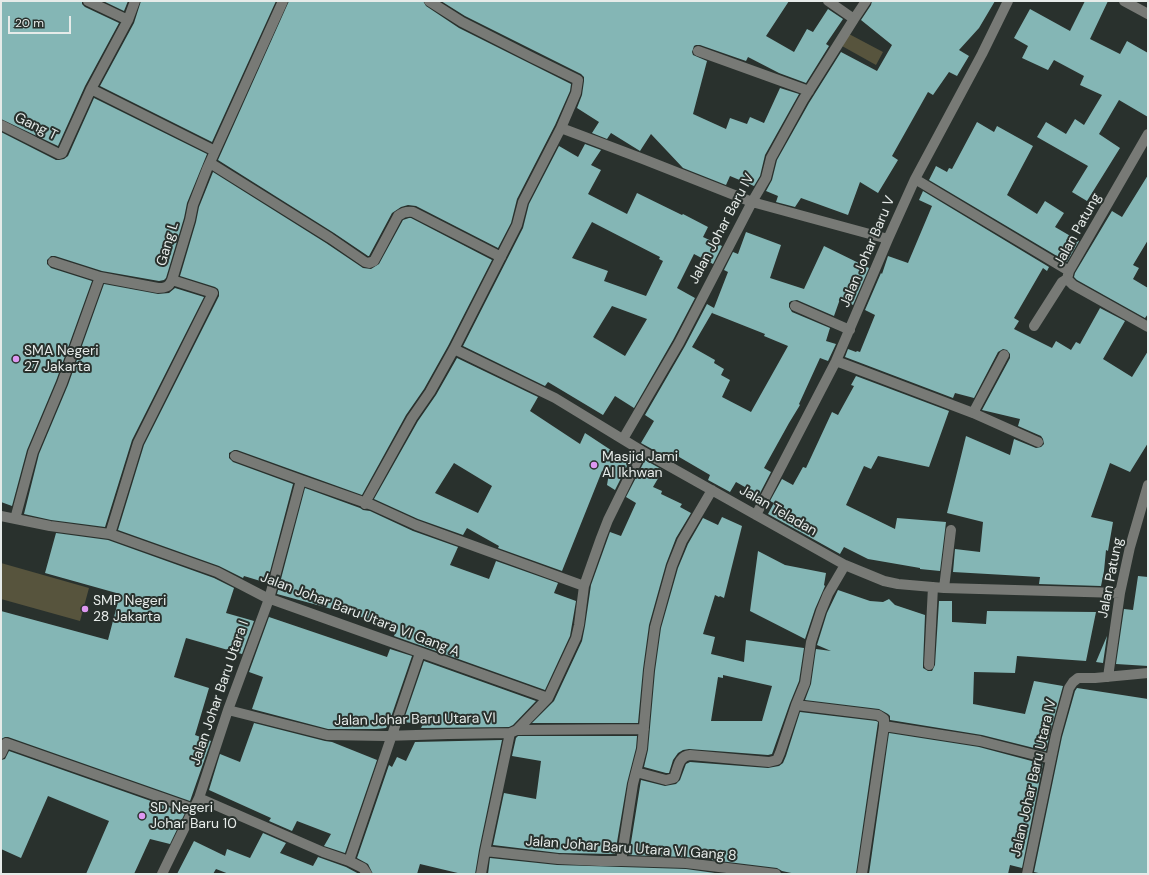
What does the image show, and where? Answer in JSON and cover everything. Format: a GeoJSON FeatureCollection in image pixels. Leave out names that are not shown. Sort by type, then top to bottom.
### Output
{"type":"FeatureCollection","features":[{"type":"Feature","properties":{"kind":"street"},"geometry":{"type":"LineString","coordinates":[[88,1],[128,20]]}},
{"type":"Feature","properties":{"kind":"street"},"geometry":{"type":"LineString","coordinates":[[135,1],[128,20],[91,89],[215,151]]}},
{"type":"Feature","properties":{"kind":"street","name":"Gang L"},"geometry":{"type":"LineString","coordinates":[[110,534],[138,443],[213,293],[172,280],[193,205],[215,151],[283,1]]}},
{"type":"Feature","properties":{"kind":"street"},"geometry":{"type":"LineString","coordinates":[[365,504],[412,418],[430,392],[454,349],[501,257],[517,225],[523,202],[561,128],[576,93],[578,80],[462,22],[429,1]]}},
{"type":"Feature","properties":{"kind":"street"},"geometry":{"type":"LineString","coordinates":[[828,1],[854,19]]}},
{"type":"Feature","properties":{"kind":"street","name":"Jalan Johar Baru IV"},"geometry":{"type":"LineString","coordinates":[[623,439],[678,343],[766,178],[771,158],[803,100],[866,1]]}},
{"type":"Feature","properties":{"kind":"street","name":"Jalan Johar Baru V"},"geometry":{"type":"LineString","coordinates":[[756,515],[836,361],[915,179],[982,54],[1008,1]]}},
{"type":"Feature","properties":{"kind":"street"},"geometry":{"type":"LineString","coordinates":[[1124,1],[1148,14]]}},
{"type":"Feature","properties":{"kind":"street"},"geometry":{"type":"LineString","coordinates":[[698,51],[809,91]]}},
{"type":"Feature","properties":{"kind":"street","name":"Gang T"},"geometry":{"type":"LineString","coordinates":[[1,125],[59,154],[64,150],[91,89]]}},
{"type":"Feature","properties":{"kind":"street"},"geometry":{"type":"LineString","coordinates":[[561,128],[752,202],[888,239]]}},
{"type":"Feature","properties":{"kind":"street","name":"Jalan Patung"},"geometry":{"type":"LineString","coordinates":[[1148,134],[1068,275],[1073,285],[1148,327]]}},
{"type":"Feature","properties":{"kind":"street"},"geometry":{"type":"LineString","coordinates":[[210,163],[330,238],[365,262],[370,263],[374,261],[398,216],[401,213],[409,211],[501,257]]}},
{"type":"Feature","properties":{"kind":"street"},"geometry":{"type":"LineString","coordinates":[[915,179],[1068,275],[1034,326]]}},
{"type":"Feature","properties":{"kind":"street"},"geometry":{"type":"LineString","coordinates":[[54,262],[100,277],[158,288],[165,288],[172,280]]}},
{"type":"Feature","properties":{"kind":"street"},"geometry":{"type":"LineString","coordinates":[[15,519],[33,452],[62,384],[100,277]]}},
{"type":"Feature","properties":{"kind":"street"},"geometry":{"type":"LineString","coordinates":[[795,306],[850,330]]}},
{"type":"Feature","properties":{"kind":"street","name":"Jalan Teladan"},"geometry":{"type":"LineString","coordinates":[[454,349],[555,398],[642,451],[845,565],[884,581],[898,584],[944,588],[1120,593]]}},
{"type":"Feature","properties":{"kind":"street"},"geometry":{"type":"LineString","coordinates":[[973,413],[1004,355]]}},
{"type":"Feature","properties":{"kind":"street"},"geometry":{"type":"LineString","coordinates":[[836,361],[973,413],[1038,442]]}},
{"type":"Feature","properties":{"kind":"street"},"geometry":{"type":"LineString","coordinates":[[514,732],[548,698],[576,638],[580,625],[584,586],[608,520],[642,451]]}},
{"type":"Feature","properties":{"kind":"street"},"geometry":{"type":"LineString","coordinates":[[235,456],[365,504],[372,505],[416,525],[584,586]]}},
{"type":"Feature","properties":{"kind":"street","name":"Jalan Johar Baru Utara I"},"geometry":{"type":"LineString","coordinates":[[162,874],[199,798],[228,710],[269,599],[301,480]]}},
{"type":"Feature","properties":{"kind":"street","name":"Jalan Patung"},"geometry":{"type":"LineString","coordinates":[[1108,677],[1120,593],[1130,547],[1146,500],[1148,486]]}},
{"type":"Feature","properties":{"kind":"street"},"geometry":{"type":"LineString","coordinates":[[621,860],[633,784],[642,749],[649,670],[655,627],[670,573],[682,541],[712,490]]}},
{"type":"Feature","properties":{"kind":"street","name":"Jalan Johar Baru Utara VI Gang A"},"geometry":{"type":"LineString","coordinates":[[1,516],[50,526],[110,534],[217,572],[269,599],[548,698]]}},
{"type":"Feature","properties":{"kind":"street"},"geometry":{"type":"LineString","coordinates":[[944,588],[951,530]]}},
{"type":"Feature","properties":{"kind":"street"},"geometry":{"type":"LineString","coordinates":[[636,772],[666,780],[674,778],[680,760],[685,755],[690,754],[769,762],[777,760],[805,683],[811,642],[821,611],[828,594],[845,565]]}},
{"type":"Feature","properties":{"kind":"street"},"geometry":{"type":"LineString","coordinates":[[929,665],[933,587]]}},
{"type":"Feature","properties":{"kind":"street"},"geometry":{"type":"LineString","coordinates":[[349,861],[420,653]]}},
{"type":"Feature","properties":{"kind":"street"},"geometry":{"type":"LineString","coordinates":[[1108,677],[1148,673]]}},
{"type":"Feature","properties":{"kind":"street","name":"Jalan Johar Baru Utara IV"},"geometry":{"type":"LineString","coordinates":[[1027,874],[1056,735],[1069,688],[1078,678],[1108,677]]}},
{"type":"Feature","properties":{"kind":"street"},"geometry":{"type":"LineString","coordinates":[[796,705],[878,715],[884,719],[862,874]]}},
{"type":"Feature","properties":{"kind":"street","name":"Jalan Johar Baru Utara VI"},"geometry":{"type":"LineString","coordinates":[[228,710],[327,736],[392,736],[514,732],[485,851],[481,874]]}},
{"type":"Feature","properties":{"kind":"street"},"geometry":{"type":"LineString","coordinates":[[884,726],[980,741],[1051,759]]}},
{"type":"Feature","properties":{"kind":"street"},"geometry":{"type":"LineString","coordinates":[[514,732],[644,729]]}},
{"type":"Feature","properties":{"kind":"street"},"geometry":{"type":"LineString","coordinates":[[1,754],[6,743],[194,809]]}},
{"type":"Feature","properties":{"kind":"street"},"geometry":{"type":"LineString","coordinates":[[199,798],[323,852],[349,861],[363,868],[367,874]]}},
{"type":"Feature","properties":{"kind":"street","name":"Jalan Johar Baru Utara VI Gang 8"},"geometry":{"type":"LineString","coordinates":[[485,851],[558,859],[686,863],[776,874]]}},
{"type":"Feature","properties":{"kind":"shaded area"},"geometry":{"type":"Polygon","coordinates":[[[849,34],[883,52],[876,65],[842,46],[849,34]]]}},
{"type":"Feature","properties":{"kind":"shaded area"},"geometry":{"type":"Polygon","coordinates":[[[1,563],[89,588],[80,621],[1,599],[1,563]]]}},
{"type":"Feature","properties":{"kind":"building"},"geometry":{"type":"Polygon","coordinates":[[[1,1],[82,1],[82,4],[85,7],[119,23],[85,86],[58,146],[1,119],[1,1]]]}},
{"type":"Feature","properties":{"kind":"building"},"geometry":{"type":"Polygon","coordinates":[[[103,1],[128,1],[124,11],[103,1]]]}},
{"type":"Feature","properties":{"kind":"building"},"geometry":{"type":"Polygon","coordinates":[[[141,1],[276,1],[212,142],[100,86],[134,23],[141,1]]]}},
{"type":"Feature","properties":{"kind":"building"},"geometry":{"type":"Polygon","coordinates":[[[289,1],[423,1],[426,6],[459,28],[571,84],[570,91],[555,125],[517,199],[511,223],[498,248],[416,206],[408,205],[401,207],[392,213],[368,256],[218,160],[289,1]]]}},
{"type":"Feature","properties":{"kind":"building"},"geometry":{"type":"Polygon","coordinates":[[[441,1],[789,1],[766,36],[794,52],[807,29],[813,32],[828,9],[843,19],[826,44],[829,46],[806,83],[779,73],[748,57],[746,61],[700,45],[694,46],[692,52],[693,55],[707,61],[693,114],[726,129],[730,118],[747,124],[750,117],[764,123],[780,88],[799,94],[765,155],[760,176],[754,186],[730,176],[726,185],[683,168],[651,134],[640,151],[611,133],[607,139],[592,133],[599,122],[577,108],[582,95],[584,81],[584,77],[581,74],[465,16],[441,1]]]}},
{"type":"Feature","properties":{"kind":"building"},"geometry":{"type":"Polygon","coordinates":[[[872,1],[995,1],[979,28],[959,50],[969,56],[957,76],[949,72],[933,95],[928,92],[892,156],[898,160],[878,193],[860,182],[848,215],[801,198],[795,207],[776,202],[778,196],[766,191],[772,180],[777,160],[809,103],[841,52],[877,71],[892,45],[861,20],[872,1]]]}},
{"type":"Feature","properties":{"kind":"building"},"geometry":{"type":"Polygon","coordinates":[[[1085,1],[1108,1],[1090,39],[1120,54],[1127,41],[1148,53],[1148,117],[1119,100],[1099,134],[1120,148],[1087,201],[1072,192],[1088,166],[1037,137],[1046,122],[1066,134],[1075,119],[1084,125],[1102,95],[1080,85],[1084,76],[1054,60],[1048,70],[1022,58],[1028,46],[1014,38],[1030,9],[1070,31],[1085,1]]]}},
{"type":"Feature","properties":{"kind":"building"},"geometry":{"type":"Polygon","coordinates":[[[94,98],[207,154],[187,203],[184,218],[166,278],[164,280],[159,281],[102,271],[55,256],[51,256],[47,260],[47,264],[51,268],[92,281],[56,381],[27,450],[12,506],[1,502],[1,132],[56,160],[64,159],[68,156],[94,98]]]}},
{"type":"Feature","properties":{"kind":"building"},"geometry":{"type":"Polygon","coordinates":[[[977,122],[994,132],[997,126],[1033,146],[1007,195],[1037,214],[1045,201],[1064,213],[1055,227],[1079,241],[1067,262],[929,180],[936,166],[947,172],[949,168],[952,169],[977,122]]]}},
{"type":"Feature","properties":{"kind":"building"},"geometry":{"type":"Polygon","coordinates":[[[585,144],[601,150],[591,165],[601,170],[588,194],[627,214],[637,193],[708,227],[703,237],[722,246],[713,264],[694,254],[677,288],[695,298],[634,408],[615,396],[603,415],[548,382],[545,386],[463,346],[523,228],[529,204],[559,146],[578,157],[585,144]],[[592,222],[572,258],[608,271],[604,281],[646,296],[663,261],[659,259],[660,257],[592,222]],[[612,306],[593,337],[625,356],[647,319],[612,306]]]}},
{"type":"Feature","properties":{"kind":"building"},"geometry":{"type":"Polygon","coordinates":[[[213,172],[363,268],[371,269],[379,264],[403,220],[409,218],[492,260],[448,346],[424,389],[406,415],[362,495],[237,450],[229,453],[229,458],[233,462],[293,484],[267,583],[244,576],[243,578],[219,566],[118,530],[144,445],[219,296],[218,289],[215,287],[180,276],[199,207],[213,172]]]}},
{"type":"Feature","properties":{"kind":"building"},"geometry":{"type":"Polygon","coordinates":[[[1148,175],[1148,240],[1133,265],[1139,268],[1133,279],[1148,288],[1148,314],[1145,318],[1074,277],[1112,211],[1122,217],[1148,175]]]}},
{"type":"Feature","properties":{"kind":"building"},"geometry":{"type":"Polygon","coordinates":[[[923,191],[1049,267],[1047,271],[1043,268],[1014,318],[1019,321],[1014,329],[1052,348],[1056,341],[1071,350],[1076,342],[1080,344],[1100,308],[1125,321],[1103,359],[1132,377],[1148,351],[1148,443],[1130,472],[1110,463],[1091,517],[1113,522],[1108,551],[1106,550],[1101,586],[1039,584],[1040,577],[953,572],[955,549],[980,552],[983,522],[947,513],[966,436],[1010,455],[1014,439],[1036,448],[1041,447],[1044,444],[1041,436],[1018,426],[1020,419],[982,410],[1010,358],[1010,354],[1007,350],[1003,349],[998,352],[974,398],[955,393],[953,398],[845,357],[848,349],[860,352],[875,315],[865,310],[881,273],[882,274],[888,256],[908,263],[932,206],[919,200],[923,191]]]}},
{"type":"Feature","properties":{"kind":"building"},"geometry":{"type":"Polygon","coordinates":[[[746,232],[781,245],[770,278],[804,289],[824,246],[869,268],[853,305],[840,299],[834,316],[797,300],[789,303],[789,307],[792,312],[830,328],[826,341],[836,344],[828,361],[820,358],[799,404],[800,405],[764,468],[771,472],[759,495],[736,482],[730,492],[708,480],[710,475],[674,454],[670,459],[641,443],[654,421],[645,415],[685,346],[707,304],[714,308],[728,272],[724,270],[733,252],[738,254],[746,232]],[[713,311],[692,347],[715,360],[714,363],[724,369],[721,375],[730,380],[722,397],[751,412],[788,346],[764,336],[765,334],[712,313],[713,311]]]}},
{"type":"Feature","properties":{"kind":"building"},"geometry":{"type":"Polygon","coordinates":[[[104,284],[158,294],[169,293],[175,288],[204,297],[132,440],[105,527],[51,520],[24,514],[39,454],[68,385],[104,284]]]}},
{"type":"Feature","properties":{"kind":"building"},"geometry":{"type":"Polygon","coordinates":[[[457,358],[538,397],[530,411],[580,444],[585,433],[629,462],[615,490],[607,485],[609,473],[602,471],[562,571],[498,548],[499,546],[467,528],[463,535],[418,519],[374,499],[418,421],[436,395],[457,358]],[[454,463],[435,493],[478,513],[492,486],[454,463]]]}},
{"type":"Feature","properties":{"kind":"building"},"geometry":{"type":"Polygon","coordinates":[[[856,376],[949,411],[929,467],[878,456],[871,469],[864,466],[846,505],[895,529],[897,518],[946,522],[940,571],[920,569],[868,559],[844,547],[840,554],[768,514],[774,503],[770,501],[782,479],[793,485],[803,467],[806,468],[832,412],[838,415],[854,386],[851,385],[856,376]]]}},
{"type":"Feature","properties":{"kind":"building"},"geometry":{"type":"Polygon","coordinates":[[[645,460],[663,470],[653,487],[662,491],[661,494],[682,504],[680,507],[691,513],[676,538],[666,564],[649,625],[638,723],[532,723],[554,701],[582,641],[591,585],[610,532],[621,536],[636,503],[626,497],[645,460]]]}},
{"type":"Feature","properties":{"kind":"building"},"geometry":{"type":"Polygon","coordinates":[[[305,488],[363,510],[370,511],[413,531],[458,547],[450,565],[489,579],[496,561],[558,583],[554,593],[576,601],[570,636],[545,690],[394,636],[398,627],[277,594],[305,488]]]}},
{"type":"Feature","properties":{"kind":"building"},"geometry":{"type":"Polygon","coordinates":[[[722,517],[742,526],[724,598],[715,595],[703,634],[715,637],[711,654],[744,662],[746,640],[804,648],[799,681],[772,754],[768,755],[689,749],[683,750],[678,753],[673,760],[669,773],[666,773],[644,767],[648,750],[655,671],[661,628],[678,568],[688,544],[703,518],[718,525],[722,517]],[[723,675],[723,678],[718,677],[711,721],[762,721],[772,686],[723,675]]]}},
{"type":"Feature","properties":{"kind":"building"},"geometry":{"type":"Polygon","coordinates":[[[56,533],[108,540],[214,578],[234,588],[226,613],[254,621],[242,654],[186,638],[174,677],[209,688],[195,735],[211,741],[190,801],[8,737],[1,739],[1,611],[108,640],[120,594],[45,573],[56,533]]]}},
{"type":"Feature","properties":{"kind":"building"},"geometry":{"type":"Polygon","coordinates":[[[758,551],[785,565],[826,573],[825,586],[815,609],[805,639],[750,611],[758,551]]]}},
{"type":"Feature","properties":{"kind":"building"},"geometry":{"type":"Polygon","coordinates":[[[1138,576],[1148,577],[1148,666],[1116,664],[1124,609],[1133,610],[1138,576]]]}},
{"type":"Feature","properties":{"kind":"building"},"geometry":{"type":"Polygon","coordinates":[[[838,590],[870,601],[883,602],[889,599],[895,605],[925,615],[923,668],[928,671],[932,671],[935,665],[939,601],[952,601],[952,622],[986,624],[987,611],[1096,612],[1086,661],[1017,656],[1015,673],[974,672],[973,704],[1025,714],[1034,681],[1063,686],[1046,751],[982,735],[890,720],[890,716],[888,714],[879,709],[805,700],[811,684],[816,649],[831,651],[817,645],[827,613],[838,590]]]}},
{"type":"Feature","properties":{"kind":"building"},"geometry":{"type":"Polygon","coordinates":[[[269,617],[387,657],[390,649],[412,656],[386,728],[328,729],[252,709],[263,677],[249,672],[269,617]]]}},
{"type":"Feature","properties":{"kind":"building"},"geometry":{"type":"Polygon","coordinates":[[[1107,636],[1103,663],[1096,662],[1107,636]]]}},
{"type":"Feature","properties":{"kind":"building"},"geometry":{"type":"Polygon","coordinates":[[[424,661],[536,701],[513,725],[509,727],[421,728],[423,724],[403,722],[424,661]]]}},
{"type":"Feature","properties":{"kind":"building"},"geometry":{"type":"Polygon","coordinates":[[[1077,688],[1148,699],[1148,874],[1043,874],[1034,872],[1062,737],[1077,688]]]}},
{"type":"Feature","properties":{"kind":"building"},"geometry":{"type":"Polygon","coordinates":[[[800,712],[878,722],[856,874],[796,874],[782,871],[777,868],[687,857],[629,855],[641,780],[665,786],[676,784],[680,780],[686,764],[690,762],[768,768],[779,766],[783,763],[786,756],[800,712]]]}},
{"type":"Feature","properties":{"kind":"building"},"geometry":{"type":"Polygon","coordinates":[[[254,723],[332,742],[377,760],[345,853],[324,846],[331,834],[297,821],[292,831],[269,821],[271,818],[209,790],[220,754],[240,762],[254,723]]]}},
{"type":"Feature","properties":{"kind":"building"},"geometry":{"type":"Polygon","coordinates":[[[889,733],[979,747],[1043,764],[1022,868],[1010,865],[1008,874],[869,874],[889,733]]]}},
{"type":"Feature","properties":{"kind":"building"},"geometry":{"type":"Polygon","coordinates":[[[518,736],[637,736],[636,748],[627,783],[615,854],[559,853],[493,845],[504,793],[536,799],[541,761],[512,756],[516,738],[518,736]]]}},
{"type":"Feature","properties":{"kind":"building"},"geometry":{"type":"Polygon","coordinates":[[[502,740],[475,874],[462,874],[420,864],[417,874],[373,874],[368,864],[357,858],[389,765],[392,767],[397,757],[406,761],[415,742],[502,740]]]}},
{"type":"Feature","properties":{"kind":"building","name":"SD Negeri Johar Baru 10"},"geometry":{"type":"Polygon","coordinates":[[[9,751],[185,813],[170,844],[150,839],[134,874],[86,874],[109,821],[48,796],[21,858],[1,849],[1,760],[5,759],[9,751]]]}},
{"type":"Feature","properties":{"kind":"building"},"geometry":{"type":"Polygon","coordinates":[[[263,833],[286,843],[280,853],[313,866],[318,857],[346,867],[359,874],[229,874],[216,869],[213,874],[177,874],[194,841],[225,856],[227,849],[250,858],[263,833]]]}},
{"type":"Feature","properties":{"kind":"building"},"geometry":{"type":"Polygon","coordinates":[[[490,858],[557,865],[686,869],[722,874],[488,874],[490,858]]]}},
{"type":"Feature","properties":{"kind":"place","name":"SMA Negeri 27 Jakarta"},"geometry":{"type":"Point","coordinates":[16,359]}},
{"type":"Feature","properties":{"kind":"place","name":"Masjid Jami Al Ikhwan"},"geometry":{"type":"Point","coordinates":[594,465]}},
{"type":"Feature","properties":{"kind":"place","name":"SMP Negeri 28 Jakarta"},"geometry":{"type":"Point","coordinates":[85,609]}},
{"type":"Feature","properties":{"kind":"place","name":"SD Negeri Johar Baru 10"},"geometry":{"type":"Point","coordinates":[142,816]}}]}
